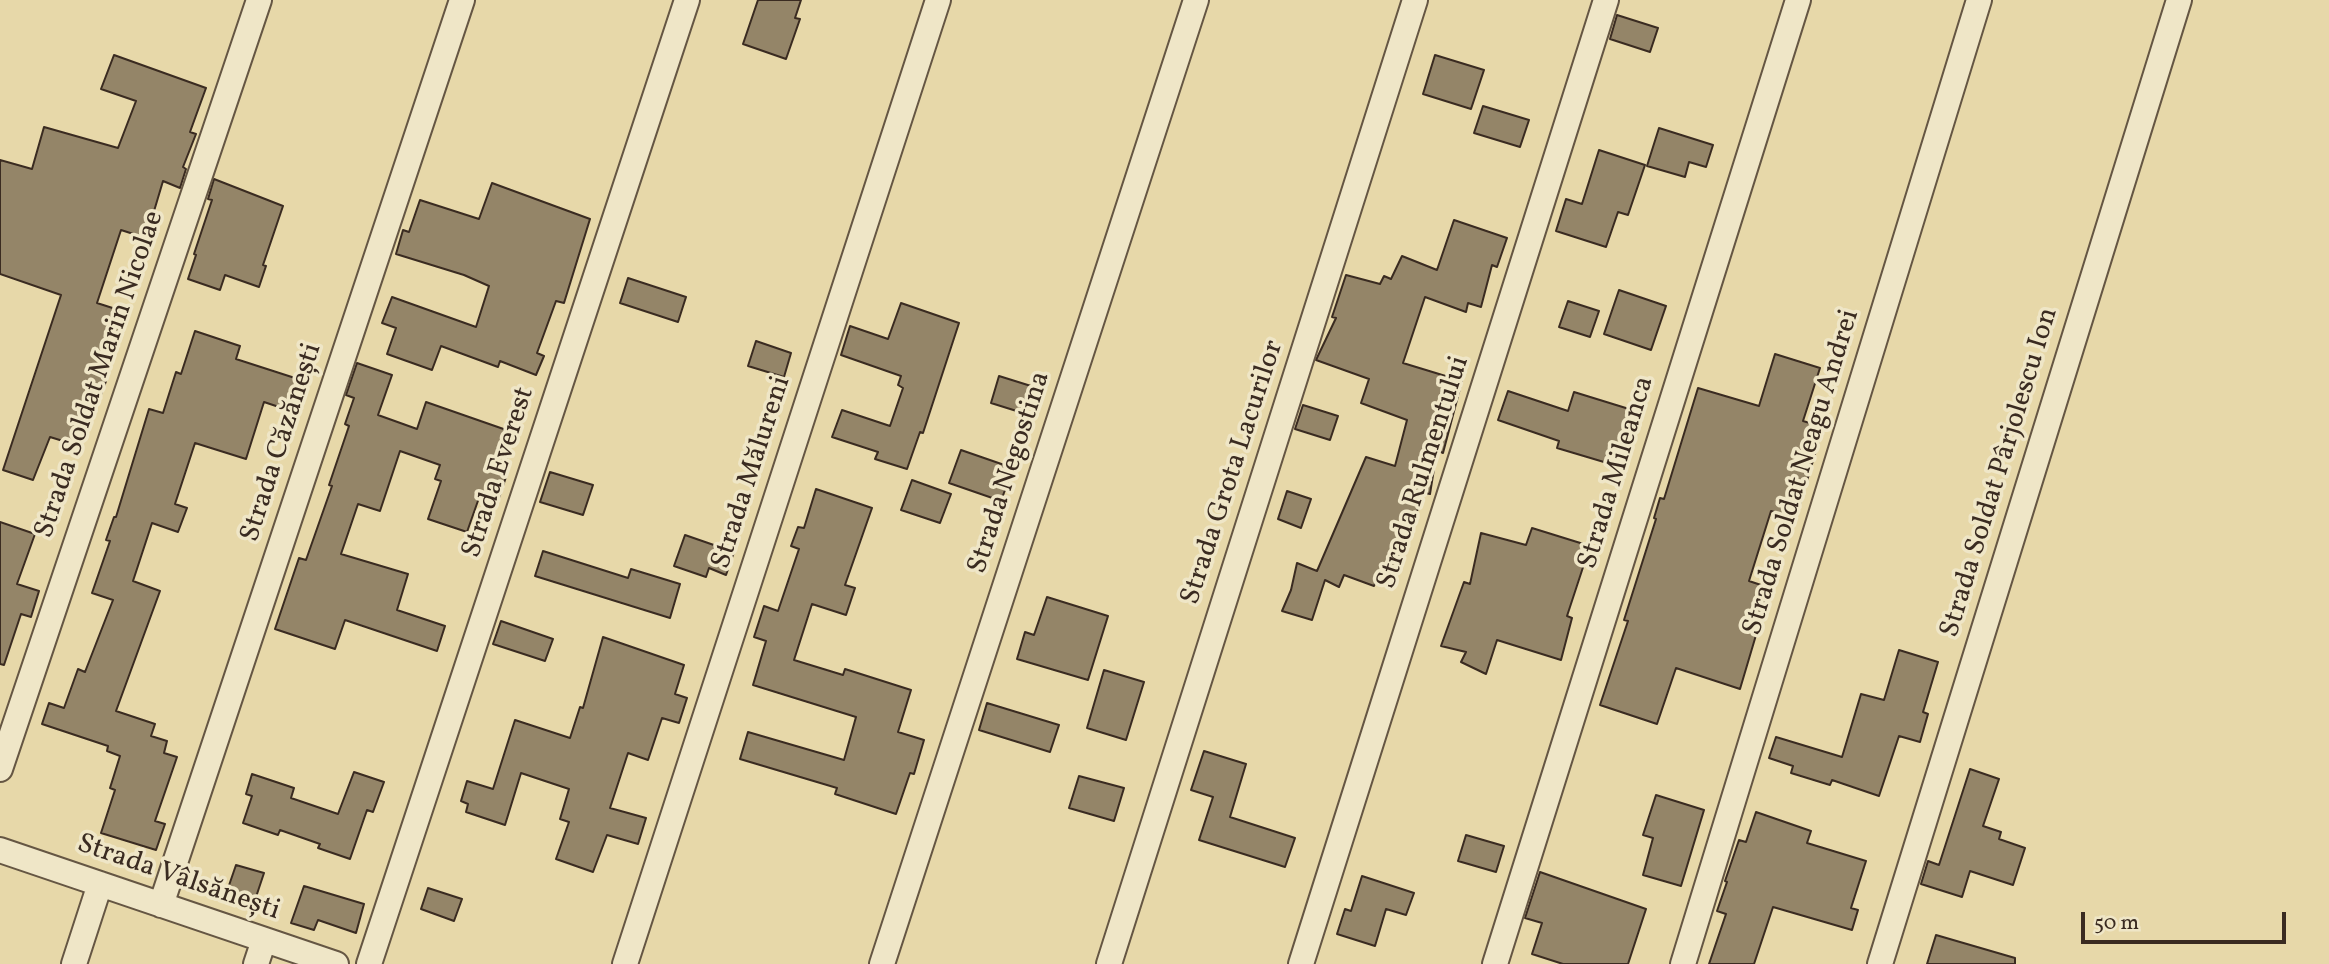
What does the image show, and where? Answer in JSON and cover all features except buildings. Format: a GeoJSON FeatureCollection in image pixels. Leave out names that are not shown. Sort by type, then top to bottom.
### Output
{"type":"FeatureCollection","features":[{"type":"Feature","properties":{"kind":"street","name":"Strada Soldat Marin Nicolae"},"geometry":{"type":"LineString","coordinates":[[0,769],[259,0]]}},
{"type":"Feature","properties":{"kind":"street","name":"Strada Căzănești"},"geometry":{"type":"LineString","coordinates":[[161,905],[462,0]]}},
{"type":"Feature","properties":{"kind":"street","name":"Strada Everest"},"geometry":{"type":"LineString","coordinates":[[369,964],[687,0]]}},
{"type":"Feature","properties":{"kind":"street","name":"Strada Mălureni"},"geometry":{"type":"LineString","coordinates":[[625,964],[938,0]]}},
{"type":"Feature","properties":{"kind":"street","name":"Strada Negostina"},"geometry":{"type":"LineString","coordinates":[[881,964],[1196,0]]}},
{"type":"Feature","properties":{"kind":"street","name":"Strada Grota Lacurilor"},"geometry":{"type":"LineString","coordinates":[[1109,964],[1415,0]]}},
{"type":"Feature","properties":{"kind":"street","name":"Strada Rulmentului"},"geometry":{"type":"LineString","coordinates":[[1301,964],[1606,0]]}},
{"type":"Feature","properties":{"kind":"street","name":"Strada Mileanca"},"geometry":{"type":"LineString","coordinates":[[1495,964],[1798,0]]}},
{"type":"Feature","properties":{"kind":"street","name":"Strada Soldat Neagu Andrei"},"geometry":{"type":"LineString","coordinates":[[1683,964],[1979,0]]}},
{"type":"Feature","properties":{"kind":"street","name":"Strada Soldat Pârjolescu Ion"},"geometry":{"type":"LineString","coordinates":[[1880,964],[2179,0]]}},
{"type":"Feature","properties":{"kind":"street","name":"Strada Vâlsănești"},"geometry":{"type":"LineString","coordinates":[[0,850],[336,964]]}},
{"type":"Feature","properties":{"kind":"street"},"geometry":{"type":"LineString","coordinates":[[74,964],[100,884]]}},
{"type":"Feature","properties":{"kind":"street"},"geometry":{"type":"LineString","coordinates":[[256,964],[264,940]]}}]}
